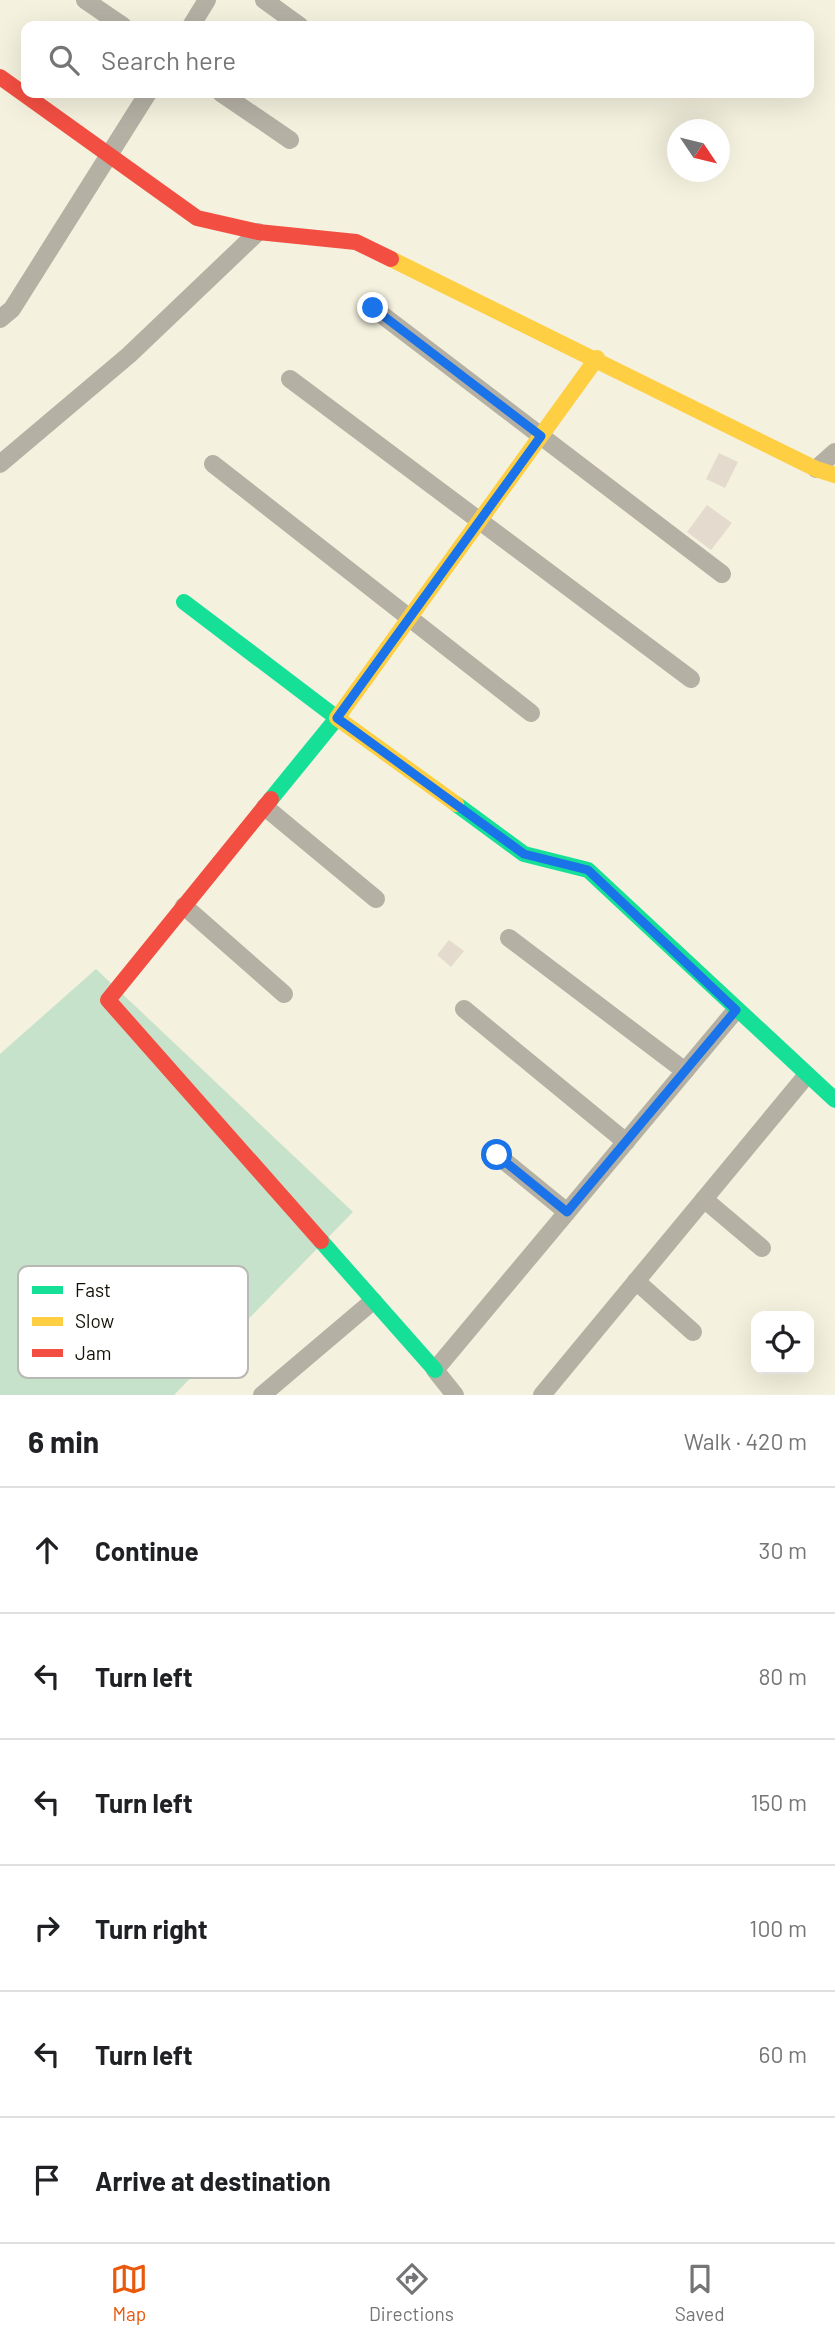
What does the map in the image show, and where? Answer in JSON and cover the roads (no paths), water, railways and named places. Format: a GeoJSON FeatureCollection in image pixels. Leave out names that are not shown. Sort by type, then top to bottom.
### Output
{"type":"FeatureCollection","features":[{"type":"Feature","properties":{"kind":"street"},"geometry":{"type":"LineString","coordinates":[[85,0],[116,21]]}},
{"type":"Feature","properties":{"kind":"street"},"geometry":{"type":"LineString","coordinates":[[194,21],[207,0]]}},
{"type":"Feature","properties":{"kind":"street"},"geometry":{"type":"LineString","coordinates":[[264,0],[293,21]]}},
{"type":"Feature","properties":{"kind":"street"},"geometry":{"type":"LineString","coordinates":[[0,77],[21,92]]}},
{"type":"Feature","properties":{"kind":"street"},"geometry":{"type":"LineString","coordinates":[[30,98],[197,218],[258,232],[356,242],[597,358],[816,469],[835,475]]}},
{"type":"Feature","properties":{"kind":"street"},"geometry":{"type":"LineString","coordinates":[[0,320],[12,309],[145,98]]}},
{"type":"Feature","properties":{"kind":"street"},"geometry":{"type":"LineString","coordinates":[[228,98],[290,140]]}},
{"type":"Feature","properties":{"kind":"street"},"geometry":{"type":"LineString","coordinates":[[0,464],[129,355],[258,232]]}},
{"type":"Feature","properties":{"kind":"street"},"geometry":{"type":"LineString","coordinates":[[373,308],[722,574]]}},
{"type":"Feature","properties":{"kind":"street"},"geometry":{"type":"LineString","coordinates":[[455,1395],[108,1000],[337,718],[597,358]]}},
{"type":"Feature","properties":{"kind":"street"},"geometry":{"type":"LineString","coordinates":[[290,379],[691,679]]}},
{"type":"Feature","properties":{"kind":"street"},"geometry":{"type":"LineString","coordinates":[[816,469],[835,452]]}},
{"type":"Feature","properties":{"kind":"street"},"geometry":{"type":"LineString","coordinates":[[213,464],[531,713]]}},
{"type":"Feature","properties":{"kind":"street"},"geometry":{"type":"LineString","coordinates":[[184,602],[524,854],[588,870],[806,1076],[835,1100]]}},
{"type":"Feature","properties":{"kind":"street"},"geometry":{"type":"LineString","coordinates":[[265,807],[376,899]]}},
{"type":"Feature","properties":{"kind":"street"},"geometry":{"type":"LineString","coordinates":[[184,906],[284,994]]}},
{"type":"Feature","properties":{"kind":"street"},"geometry":{"type":"LineString","coordinates":[[509,938],[685,1072]]}},
{"type":"Feature","properties":{"kind":"street"},"geometry":{"type":"LineString","coordinates":[[464,1010],[626,1142]]}},
{"type":"Feature","properties":{"kind":"street"},"geometry":{"type":"LineString","coordinates":[[435,1370],[736,1010]]}},
{"type":"Feature","properties":{"kind":"street"},"geometry":{"type":"LineString","coordinates":[[542,1395],[806,1076]]}},
{"type":"Feature","properties":{"kind":"street"},"geometry":{"type":"LineString","coordinates":[[497,1155],[567,1212]]}},
{"type":"Feature","properties":{"kind":"street"},"geometry":{"type":"LineString","coordinates":[[704,1199],[762,1248]]}},
{"type":"Feature","properties":{"kind":"street"},"geometry":{"type":"LineString","coordinates":[[636,1281],[693,1332]]}},
{"type":"Feature","properties":{"kind":"street"},"geometry":{"type":"LineString","coordinates":[[262,1395],[373,1301]]}}]}
